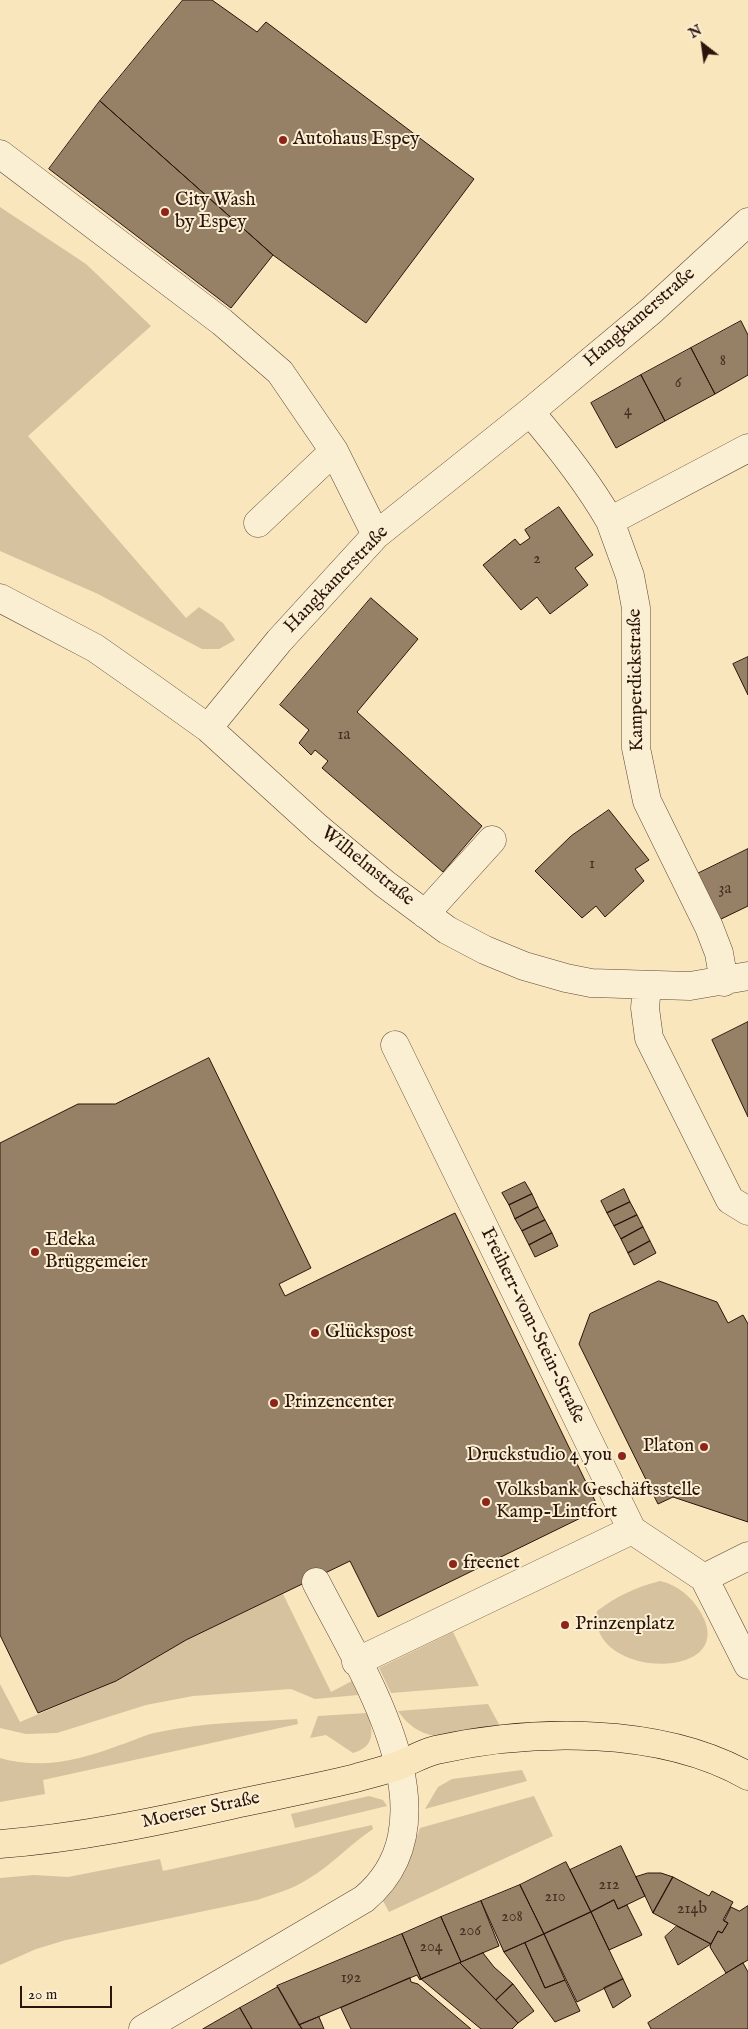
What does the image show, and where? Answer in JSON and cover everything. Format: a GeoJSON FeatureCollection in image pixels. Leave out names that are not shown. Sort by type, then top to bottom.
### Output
{"type":"FeatureCollection","features":[{"type":"Feature","properties":{"kind":"main road","name":"Moerser Straße"},"geometry":{"type":"LineString","coordinates":[[0,1844],[46,1841],[164,1820],[357,1778],[399,1765],[434,1750],[487,1742],[541,1737],[590,1736],[619,1738],[688,1752],[735,1769],[748,1776]]}},
{"type":"Feature","properties":{"kind":"main road","name":"Moerser Straße"},"geometry":{"type":"LineString","coordinates":[[399,1765],[440,1767],[519,1756],[601,1754],[663,1762],[700,1774],[748,1796]]}},
{"type":"Feature","properties":{"kind":"street"},"geometry":{"type":"LineString","coordinates":[[0,154],[222,322],[280,372],[334,451],[376,535]]}},
{"type":"Feature","properties":{"kind":"street","name":"Hangkamerstraße"},"geometry":{"type":"LineString","coordinates":[[208,728],[279,641],[376,535],[530,412],[652,310],[748,222]]}},
{"type":"Feature","properties":{"kind":"street"},"geometry":{"type":"LineString","coordinates":[[530,412],[564,451],[591,488],[610,521],[748,448]]}},
{"type":"Feature","properties":{"kind":"street"},"geometry":{"type":"LineString","coordinates":[[258,523],[334,451]]}},
{"type":"Feature","properties":{"kind":"street","name":"Kamperdickstraße"},"geometry":{"type":"LineString","coordinates":[[610,521],[628,567],[636,608],[636,748],[642,780],[648,801],[715,941],[736,979]]}},
{"type":"Feature","properties":{"kind":"street","name":"Wilhelmstraße"},"geometry":{"type":"LineString","coordinates":[[0,598],[95,648],[208,728],[318,828],[385,884],[447,930],[524,966],[591,983],[690,986],[736,979]]}},
{"type":"Feature","properties":{"kind":"street","name":"Wilhelmstraße"},"geometry":{"type":"LineString","coordinates":[[0,613],[37,619]]}},
{"type":"Feature","properties":{"kind":"street"},"geometry":{"type":"LineString","coordinates":[[425,914],[492,840]]}},
{"type":"Feature","properties":{"kind":"street"},"geometry":{"type":"LineString","coordinates":[[647,986],[645,1008],[649,1038],[730,1200],[748,1211]]}},
{"type":"Feature","properties":{"kind":"street","name":"Freiherr-vom-Stein-Straße"},"geometry":{"type":"LineString","coordinates":[[395,1045],[632,1530]]}},
{"type":"Feature","properties":{"kind":"street"},"geometry":{"type":"LineString","coordinates":[[356,1662],[632,1530],[704,1578],[748,1665]]}},
{"type":"Feature","properties":{"kind":"street"},"geometry":{"type":"LineString","coordinates":[[704,1578],[748,1556]]}},
{"type":"Feature","properties":{"kind":"street"},"geometry":{"type":"LineString","coordinates":[[143,2029],[364,1899],[380,1885],[393,1865],[401,1843],[405,1808],[399,1765],[390,1732],[316,1582]]}},
{"type":"Feature","properties":{"kind":"shaded area"},"geometry":{"type":"Polygon","coordinates":[[[0,207],[86,264],[151,326],[28,436],[186,618],[199,607],[223,623],[235,640],[219,649],[202,649],[98,594],[0,551],[0,207]]]}},
{"type":"Feature","properties":{"kind":"shaded area"},"geometry":{"type":"Polygon","coordinates":[[[660,1581],[673,1585],[684,1592],[693,1602],[701,1613],[708,1636],[700,1652],[683,1661],[660,1664],[636,1660],[614,1650],[600,1634],[597,1611],[627,1593],[660,1581]]]}},
{"type":"Feature","properties":{"kind":"shaded area"},"geometry":{"type":"Polygon","coordinates":[[[283,1594],[331,1692],[352,1681],[358,1695],[315,1699],[291,1689],[193,1696],[146,1705],[57,1733],[26,1734],[0,1728],[0,1684],[20,1722],[116,1681],[186,1640],[283,1594]]]}},
{"type":"Feature","properties":{"kind":"shaded area"},"geometry":{"type":"Polygon","coordinates":[[[453,1632],[479,1686],[391,1693],[379,1668],[453,1632]]]}},
{"type":"Feature","properties":{"kind":"shaded area"},"geometry":{"type":"Polygon","coordinates":[[[488,1704],[501,1728],[458,1736],[432,1735],[420,1731],[408,1723],[398,1711],[488,1704]]]}},
{"type":"Feature","properties":{"kind":"shaded area"},"geometry":{"type":"Polygon","coordinates":[[[367,1713],[371,1726],[371,1737],[365,1747],[360,1750],[353,1753],[326,1735],[310,1738],[318,1716],[367,1713]]]}},
{"type":"Feature","properties":{"kind":"shaded area"},"geometry":{"type":"Polygon","coordinates":[[[297,1719],[298,1724],[43,1780],[45,1794],[0,1802],[0,1758],[15,1762],[61,1762],[91,1755],[149,1734],[176,1729],[228,1723],[297,1719]]]}},
{"type":"Feature","properties":{"kind":"shaded area"},"geometry":{"type":"Polygon","coordinates":[[[522,1770],[527,1781],[425,1809],[438,1787],[452,1779],[522,1770]]]}},
{"type":"Feature","properties":{"kind":"shaded area"},"geometry":{"type":"Polygon","coordinates":[[[369,1796],[383,1800],[387,1806],[295,1828],[291,1814],[369,1796]]]}},
{"type":"Feature","properties":{"kind":"shaded area"},"geometry":{"type":"Polygon","coordinates":[[[534,1796],[553,1836],[389,1912],[382,1899],[390,1892],[401,1876],[420,1828],[534,1796]]]}},
{"type":"Feature","properties":{"kind":"shaded area"},"geometry":{"type":"Polygon","coordinates":[[[372,1825],[373,1829],[317,1873],[302,1883],[284,1891],[257,1900],[66,1940],[36,1949],[0,1965],[0,1878],[34,1875],[68,1877],[160,1859],[163,1871],[372,1825]]]}},
{"type":"Feature","properties":{"kind":"building","name":"Autohaus Espey"},"geometry":{"type":"Polygon","coordinates":[[[183,0],[212,0],[257,32],[266,22],[474,179],[366,323],[273,255],[100,101],[183,0]]]}},
{"type":"Feature","properties":{"kind":"building","name":"City Wash by Espey"},"geometry":{"type":"Polygon","coordinates":[[[100,101],[273,255],[231,308],[49,169],[100,101]]]}},
{"type":"Feature","properties":{"kind":"building"},"geometry":{"type":"Polygon","coordinates":[[[741,321],[748,335],[748,375],[715,394],[691,348],[741,321]]]}},
{"type":"Feature","properties":{"kind":"building"},"geometry":{"type":"Polygon","coordinates":[[[691,348],[715,394],[665,421],[641,375],[691,348]]]}},
{"type":"Feature","properties":{"kind":"building"},"geometry":{"type":"Polygon","coordinates":[[[641,375],[665,421],[616,448],[591,403],[641,375]]]}},
{"type":"Feature","properties":{"kind":"building"},"geometry":{"type":"Polygon","coordinates":[[[559,507],[593,555],[575,568],[588,585],[550,614],[537,597],[521,610],[483,565],[515,539],[520,545],[530,538],[525,530],[559,507]]]}},
{"type":"Feature","properties":{"kind":"building"},"geometry":{"type":"Polygon","coordinates":[[[371,598],[418,639],[357,712],[482,826],[443,872],[322,768],[328,761],[315,750],[311,755],[299,743],[309,730],[280,705],[371,598]]]}},
{"type":"Feature","properties":{"kind":"building"},"geometry":{"type":"Polygon","coordinates":[[[748,657],[748,695],[733,664],[748,657]]]}},
{"type":"Feature","properties":{"kind":"building"},"geometry":{"type":"Polygon","coordinates":[[[609,810],[649,860],[635,869],[644,881],[605,917],[596,906],[582,918],[535,871],[571,836],[609,810]]]}},
{"type":"Feature","properties":{"kind":"building"},"geometry":{"type":"Polygon","coordinates":[[[748,849],[748,906],[717,921],[695,875],[748,849]]]}},
{"type":"Feature","properties":{"kind":"building"},"geometry":{"type":"Polygon","coordinates":[[[748,1022],[748,1117],[712,1040],[748,1022]]]}},
{"type":"Feature","properties":{"kind":"building","name":"Prinzencenter"},"geometry":{"type":"Polygon","coordinates":[[[209,1058],[311,1268],[279,1284],[285,1296],[455,1213],[599,1509],[378,1617],[350,1561],[186,1640],[116,1681],[38,1713],[0,1635],[0,1143],[78,1104],[115,1104],[209,1058]]]}},
{"type":"Feature","properties":{"kind":"building"},"geometry":{"type":"Polygon","coordinates":[[[525,1182],[532,1194],[509,1205],[502,1193],[525,1182]]]}},
{"type":"Feature","properties":{"kind":"building"},"geometry":{"type":"Polygon","coordinates":[[[624,1189],[630,1202],[607,1213],[601,1201],[624,1189]]]}},
{"type":"Feature","properties":{"kind":"building"},"geometry":{"type":"Polygon","coordinates":[[[532,1194],[538,1207],[515,1219],[509,1205],[532,1194]]]}},
{"type":"Feature","properties":{"kind":"building"},"geometry":{"type":"Polygon","coordinates":[[[630,1202],[637,1215],[614,1226],[607,1213],[630,1202]]]}},
{"type":"Feature","properties":{"kind":"building"},"geometry":{"type":"Polygon","coordinates":[[[538,1207],[545,1220],[522,1231],[515,1219],[538,1207]]]}},
{"type":"Feature","properties":{"kind":"building"},"geometry":{"type":"Polygon","coordinates":[[[637,1215],[643,1227],[621,1239],[614,1226],[637,1215]]]}},
{"type":"Feature","properties":{"kind":"building"},"geometry":{"type":"Polygon","coordinates":[[[545,1220],[552,1233],[529,1245],[522,1231],[545,1220]]]}},
{"type":"Feature","properties":{"kind":"building"},"geometry":{"type":"Polygon","coordinates":[[[643,1227],[650,1241],[628,1253],[621,1239],[643,1227]]]}},
{"type":"Feature","properties":{"kind":"building"},"geometry":{"type":"Polygon","coordinates":[[[552,1233],[558,1246],[535,1257],[529,1245],[552,1233]]]}},
{"type":"Feature","properties":{"kind":"building"},"geometry":{"type":"Polygon","coordinates":[[[650,1241],[656,1253],[634,1265],[628,1253],[650,1241]]]}},
{"type":"Feature","properties":{"kind":"building"},"geometry":{"type":"Polygon","coordinates":[[[659,1281],[717,1302],[728,1323],[743,1315],[748,1324],[748,1522],[673,1497],[658,1504],[579,1344],[590,1314],[659,1281]]]}},
{"type":"Feature","properties":{"kind":"building"},"geometry":{"type":"Polygon","coordinates":[[[621,1846],[645,1896],[618,1909],[614,1900],[591,1912],[570,1870],[621,1846]]]}},
{"type":"Feature","properties":{"kind":"building"},"geometry":{"type":"Polygon","coordinates":[[[566,1862],[591,1912],[544,1934],[520,1885],[566,1862]]]}},
{"type":"Feature","properties":{"kind":"building"},"geometry":{"type":"Polygon","coordinates":[[[648,1873],[661,1873],[673,1877],[653,1913],[636,1877],[648,1873]]]}},
{"type":"Feature","properties":{"kind":"building"},"geometry":{"type":"Polygon","coordinates":[[[673,1877],[709,1896],[712,1891],[733,1902],[723,1920],[728,1923],[722,1933],[718,1931],[711,1944],[653,1913],[673,1877]]]}},
{"type":"Feature","properties":{"kind":"building"},"geometry":{"type":"Polygon","coordinates":[[[520,1885],[544,1934],[504,1952],[481,1901],[520,1885]]]}},
{"type":"Feature","properties":{"kind":"building"},"geometry":{"type":"Polygon","coordinates":[[[614,1900],[618,1909],[627,1905],[642,1935],[609,1950],[591,1912],[614,1900]]]}},
{"type":"Feature","properties":{"kind":"building"},"geometry":{"type":"Polygon","coordinates":[[[481,1901],[499,1946],[461,1962],[441,1917],[481,1901]]]}},
{"type":"Feature","properties":{"kind":"building"},"geometry":{"type":"Polygon","coordinates":[[[748,1906],[748,1960],[726,1973],[710,1947],[718,1931],[722,1933],[728,1923],[724,1921],[731,1907],[739,1911],[748,1906]]]}},
{"type":"Feature","properties":{"kind":"building"},"geometry":{"type":"Polygon","coordinates":[[[591,1912],[623,1979],[577,2002],[544,1934],[591,1912]]]}},
{"type":"Feature","properties":{"kind":"building"},"geometry":{"type":"Polygon","coordinates":[[[441,1917],[461,1962],[421,1979],[402,1934],[441,1917]]]}},
{"type":"Feature","properties":{"kind":"building"},"geometry":{"type":"Polygon","coordinates":[[[677,1926],[711,1944],[678,1965],[665,1937],[677,1926]]]}},
{"type":"Feature","properties":{"kind":"building"},"geometry":{"type":"Polygon","coordinates":[[[402,1934],[420,1980],[417,1975],[299,2025],[277,1986],[402,1934]]]}},
{"type":"Feature","properties":{"kind":"building"},"geometry":{"type":"Polygon","coordinates":[[[544,1934],[565,1980],[545,1988],[525,1943],[544,1934]]]}},
{"type":"Feature","properties":{"kind":"building"},"geometry":{"type":"Polygon","coordinates":[[[525,1943],[545,1988],[565,1980],[580,2011],[555,2022],[504,1952],[525,1943]]]}},
{"type":"Feature","properties":{"kind":"building"},"geometry":{"type":"Polygon","coordinates":[[[483,1953],[494,1967],[513,1984],[496,2000],[460,1963],[483,1953]]]}},
{"type":"Feature","properties":{"kind":"building"},"geometry":{"type":"Polygon","coordinates":[[[460,1963],[518,2023],[512,2029],[481,2029],[421,1979],[460,1963]]]}},
{"type":"Feature","properties":{"kind":"building"},"geometry":{"type":"Polygon","coordinates":[[[743,1963],[748,1972],[748,2029],[651,2029],[648,2023],[743,1963]]]}},
{"type":"Feature","properties":{"kind":"building"},"geometry":{"type":"Polygon","coordinates":[[[410,1978],[411,1982],[418,1984],[471,2029],[351,2029],[341,2008],[410,1978]]]}},
{"type":"Feature","properties":{"kind":"building"},"geometry":{"type":"Polygon","coordinates":[[[623,1979],[631,1996],[613,2008],[604,1988],[623,1979]]]}},
{"type":"Feature","properties":{"kind":"building"},"geometry":{"type":"Polygon","coordinates":[[[513,1984],[534,2011],[518,2023],[496,2000],[513,1984]]]}},
{"type":"Feature","properties":{"kind":"building"},"geometry":{"type":"Polygon","coordinates":[[[278,1987],[302,2029],[252,2029],[240,2008],[278,1987]]]}},
{"type":"Feature","properties":{"kind":"building"},"geometry":{"type":"Polygon","coordinates":[[[240,2008],[252,2029],[203,2029],[240,2008]]]}},
{"type":"Feature","properties":{"kind":"building"},"geometry":{"type":"Polygon","coordinates":[[[319,2017],[324,2029],[302,2029],[299,2025],[319,2017]]]}},
{"type":"Feature","properties":{"kind":"place","name":"Autohaus Espey"},"geometry":{"type":"Point","coordinates":[283,140]}},
{"type":"Feature","properties":{"kind":"place","name":"City Wash by Espey"},"geometry":{"type":"Point","coordinates":[165,212]}},
{"type":"Feature","properties":{"kind":"place","name":"Edeka Brüggemeier"},"geometry":{"type":"Point","coordinates":[35,1252]}},
{"type":"Feature","properties":{"kind":"place","name":"Glückspost"},"geometry":{"type":"Point","coordinates":[315,1333]}},
{"type":"Feature","properties":{"kind":"place","name":"Prinzencenter"},"geometry":{"type":"Point","coordinates":[274,1403]}},
{"type":"Feature","properties":{"kind":"place","name":"Platon"},"geometry":{"type":"Point","coordinates":[704,1447]}},
{"type":"Feature","properties":{"kind":"place","name":"Druckstudio 4 you"},"geometry":{"type":"Point","coordinates":[622,1456]}},
{"type":"Feature","properties":{"kind":"place","name":"Volksbank Geschäftsstelle Kamp-Lintfort"},"geometry":{"type":"Point","coordinates":[486,1502]}},
{"type":"Feature","properties":{"kind":"place","name":"freenet"},"geometry":{"type":"Point","coordinates":[453,1564]}},
{"type":"Feature","properties":{"kind":"place","name":"Prinzenplatz"},"geometry":{"type":"Point","coordinates":[565,1625]}}]}
